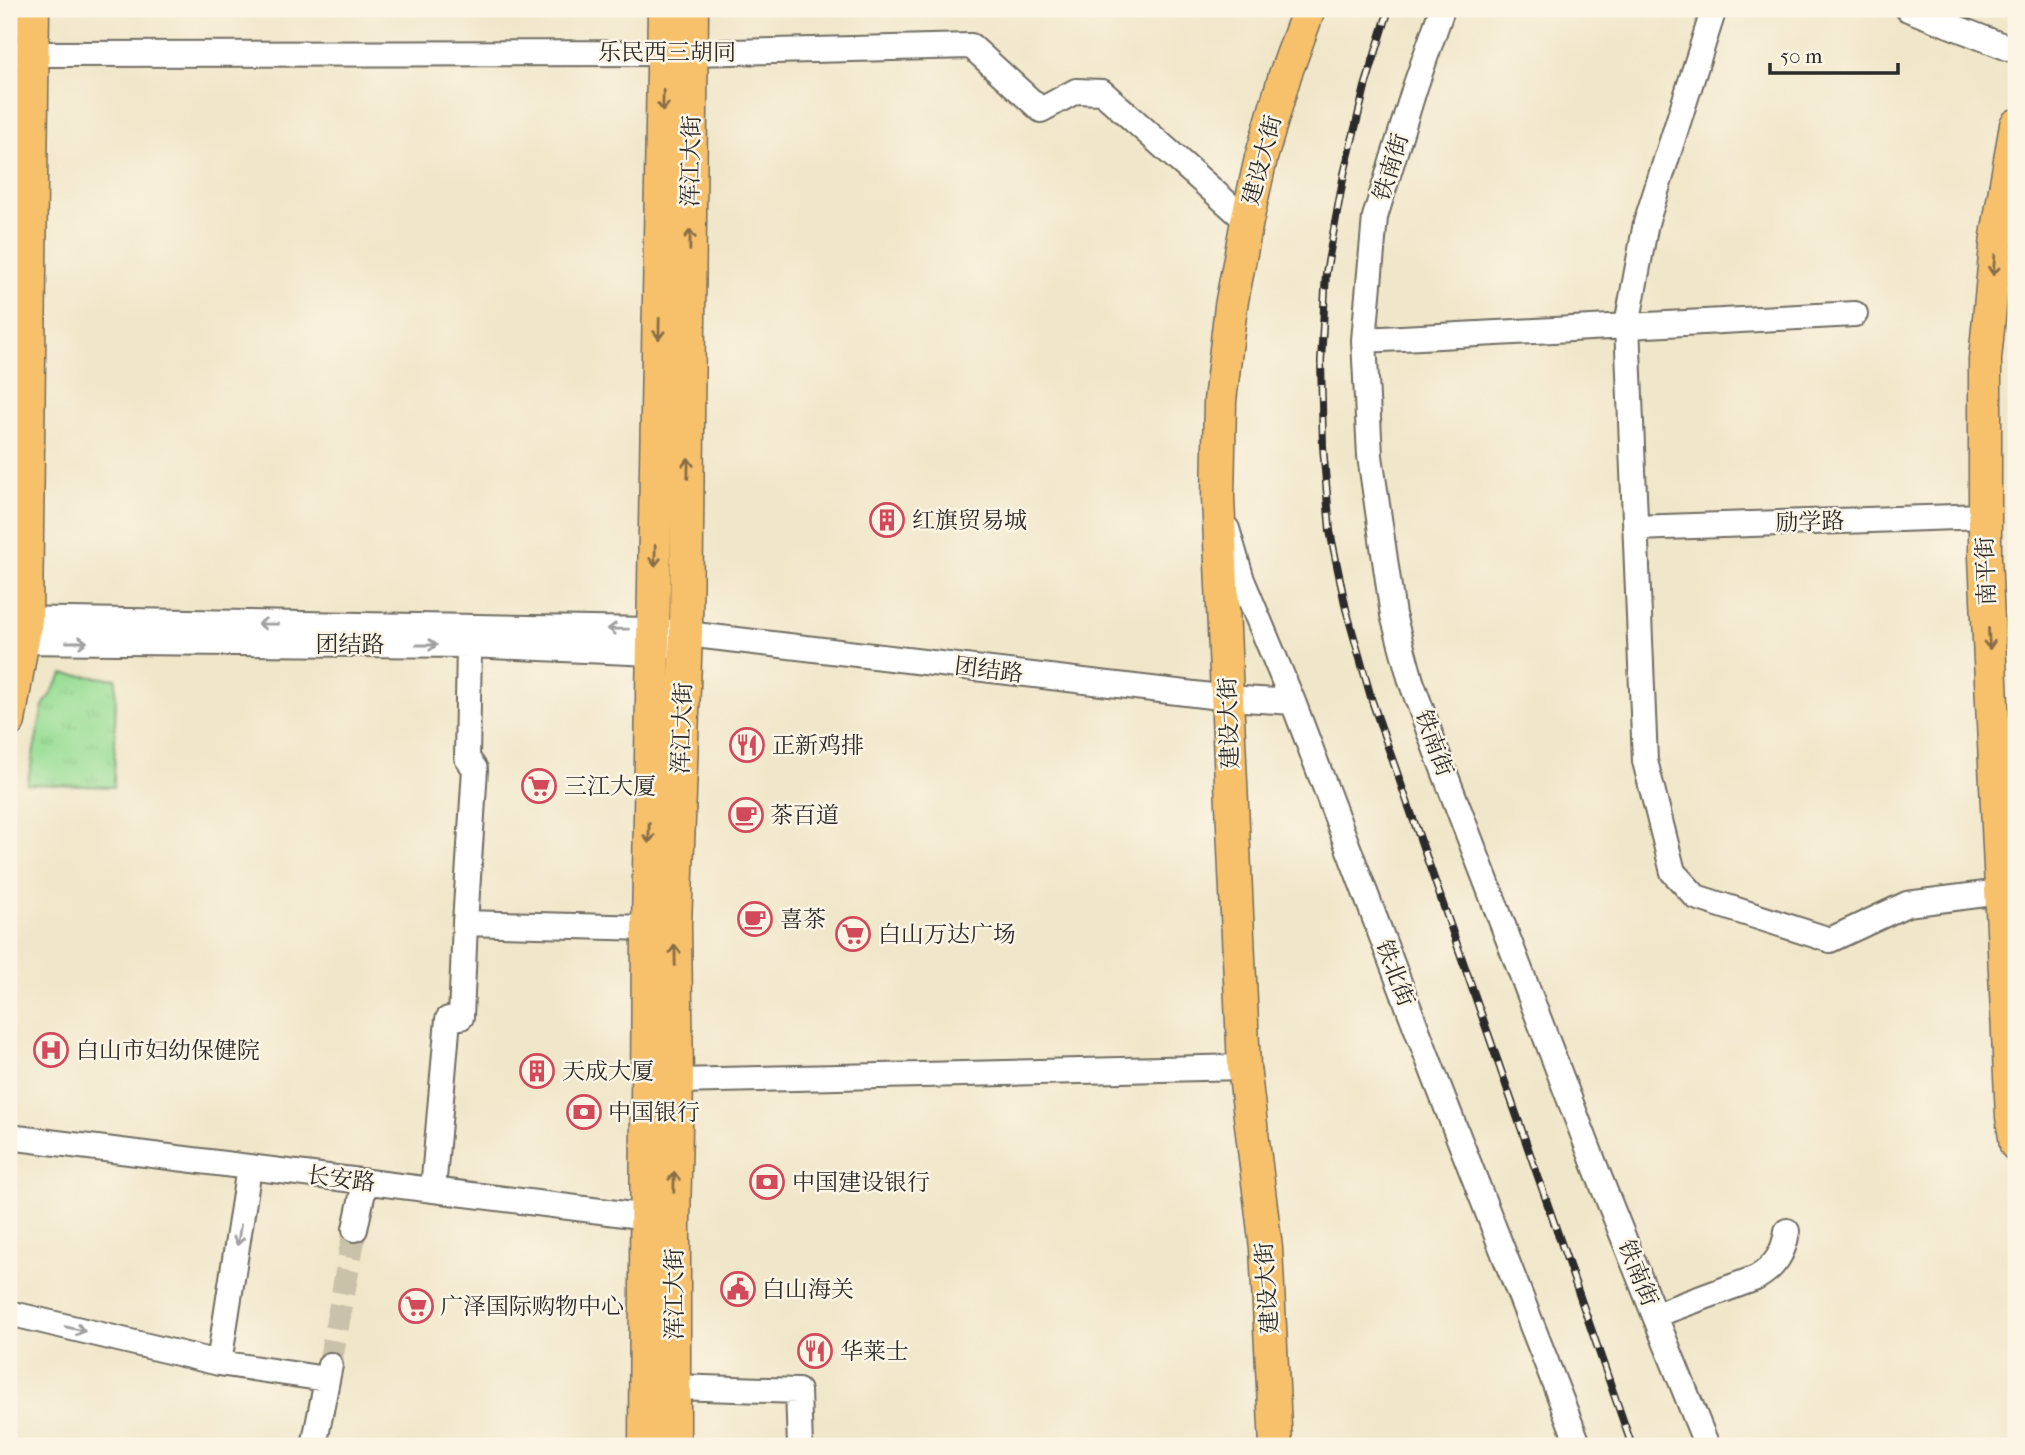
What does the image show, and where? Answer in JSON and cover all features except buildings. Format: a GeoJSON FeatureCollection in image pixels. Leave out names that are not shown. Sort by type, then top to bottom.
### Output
{"type":"FeatureCollection","features":[{"type":"Feature","properties":{"kind":"main road"},"geometry":{"type":"LineString","coordinates":[[9,721],[17,630],[21,54],[33,9]]}},
{"type":"Feature","properties":{"kind":"main road","name":"浑江大街"},"geometry":{"type":"LineString","coordinates":[[645,1446],[660,1218],[677,1081],[675,925],[686,634],[678,53],[664,9]]}},
{"type":"Feature","properties":{"kind":"main road","name":"浑江大街"},"geometry":{"type":"LineString","coordinates":[[674,1446],[674,1387],[660,1218],[648,928],[653,641],[678,53],[692,9]]}},
{"type":"Feature","properties":{"kind":"main road","name":"建设大街"},"geometry":{"type":"LineString","coordinates":[[1276,1446],[1266,1248],[1244,1067],[1218,498],[1220,401],[1231,306],[1261,158],[1285,75],[1309,9]]}},
{"type":"Feature","properties":{"kind":"main road","name":"南平街"},"geometry":{"type":"LineString","coordinates":[[2016,125],[1997,236],[1985,359],[1984,516],[2001,892],[2012,1033],[2016,1144]]}},
{"type":"Feature","properties":{"kind":"street","name":"铁南街"},"geometry":{"type":"LineString","coordinates":[[1442,9],[1415,87],[1376,217],[1364,340],[1370,456],[1393,615],[1412,681],[1600,1179],[1707,1446]]}},
{"type":"Feature","properties":{"kind":"street"},"geometry":{"type":"LineString","coordinates":[[1714,9],[1646,223],[1627,325],[1645,761],[1674,872],[1696,897],[1830,940],[1907,904],[2001,892]]}},
{"type":"Feature","properties":{"kind":"street"},"geometry":{"type":"LineString","coordinates":[[1908,9],[2016,51]]}},
{"type":"Feature","properties":{"kind":"street","name":"乐民西三胡同"},"geometry":{"type":"LineString","coordinates":[[21,54],[678,53],[971,46],[1041,110],[1076,92],[1102,92],[1247,220]]}},
{"type":"Feature","properties":{"kind":"street"},"geometry":{"type":"LineString","coordinates":[[1364,340],[1855,314]]}},
{"type":"Feature","properties":{"kind":"street","name":"铁北街"},"geometry":{"type":"LineString","coordinates":[[1218,498],[1242,580],[1293,702],[1579,1446]]}},
{"type":"Feature","properties":{"kind":"street","name":"励学路"},"geometry":{"type":"LineString","coordinates":[[1635,528],[1984,516]]}},
{"type":"Feature","properties":{"kind":"street","name":"团结路"},"geometry":{"type":"LineString","coordinates":[[17,630],[653,641]]}},
{"type":"Feature","properties":{"kind":"street","name":"团结路"},"geometry":{"type":"LineString","coordinates":[[17,630],[469,645],[653,641],[686,634],[1228,698],[1293,702]]}},
{"type":"Feature","properties":{"kind":"street"},"geometry":{"type":"LineString","coordinates":[[433,1190],[448,1019],[461,1017],[475,769],[467,758],[469,645]]}},
{"type":"Feature","properties":{"kind":"street"},"geometry":{"type":"LineString","coordinates":[[465,923],[648,928]]}},
{"type":"Feature","properties":{"kind":"street"},"geometry":{"type":"LineString","coordinates":[[677,1081],[1244,1067]]}},
{"type":"Feature","properties":{"kind":"street","name":"长安路"},"geometry":{"type":"LineString","coordinates":[[9,1137],[660,1218]]}},
{"type":"Feature","properties":{"kind":"street"},"geometry":{"type":"LineString","coordinates":[[219,1363],[249,1168]]}},
{"type":"Feature","properties":{"kind":"street"},"geometry":{"type":"LineString","coordinates":[[355,1229],[365,1182]]}},
{"type":"Feature","properties":{"kind":"street"},"geometry":{"type":"LineString","coordinates":[[1655,1315],[1769,1271],[1785,1246],[1787,1231]]}},
{"type":"Feature","properties":{"kind":"street"},"geometry":{"type":"LineString","coordinates":[[9,1313],[219,1363],[328,1372],[314,1446]]}},
{"type":"Feature","properties":{"kind":"street"},"geometry":{"type":"LineString","coordinates":[[674,1387],[798,1391],[800,1446]]}},
{"type":"Feature","properties":{"kind":"green space"},"geometry":{"type":"Polygon","coordinates":[[[63,674],[116,679],[114,787],[27,784],[43,706],[63,674]]]}},
{"type":"Feature","properties":{"kind":"tunnel"},"geometry":{"type":"LineString","coordinates":[[668,714],[670,537]]}},
{"type":"Feature","properties":{"kind":"tunnel"},"geometry":{"type":"LineString","coordinates":[[330,1364],[355,1229]]}},
{"type":"Feature","properties":{"kind":"railway"},"geometry":{"type":"LineString","coordinates":[[1389,9],[1365,87],[1344,174],[1326,273],[1321,361],[1323,446],[1330,531],[1346,609],[1372,701],[1632,1446]]}},
{"type":"Feature","properties":{"kind":"place","name":"红旗贸易城"},"geometry":{"type":"Point","coordinates":[887,520]}},
{"type":"Feature","properties":{"kind":"place","name":"正新鸡排"},"geometry":{"type":"Point","coordinates":[747,745]}},
{"type":"Feature","properties":{"kind":"place","name":"三江大厦"},"geometry":{"type":"Point","coordinates":[539,786]}},
{"type":"Feature","properties":{"kind":"place","name":"茶百道"},"geometry":{"type":"Point","coordinates":[746,815]}},
{"type":"Feature","properties":{"kind":"place","name":"喜茶"},"geometry":{"type":"Point","coordinates":[755,919]}},
{"type":"Feature","properties":{"kind":"place","name":"白山万达广场"},"geometry":{"type":"Point","coordinates":[853,934]}},
{"type":"Feature","properties":{"kind":"place","name":"白山市妇幼保健院"},"geometry":{"type":"Point","coordinates":[51,1050]}},
{"type":"Feature","properties":{"kind":"place","name":"天成大厦"},"geometry":{"type":"Point","coordinates":[537,1071]}},
{"type":"Feature","properties":{"kind":"place","name":"中国银行"},"geometry":{"type":"Point","coordinates":[584,1112]}},
{"type":"Feature","properties":{"kind":"place","name":"中国建设银行"},"geometry":{"type":"Point","coordinates":[767,1182]}},
{"type":"Feature","properties":{"kind":"place","name":"白山海关"},"geometry":{"type":"Point","coordinates":[738,1289]}},
{"type":"Feature","properties":{"kind":"place","name":"广泽国际购物中心"},"geometry":{"type":"Point","coordinates":[416,1306]}},
{"type":"Feature","properties":{"kind":"place","name":"华莱士"},"geometry":{"type":"Point","coordinates":[815,1351]}}]}
